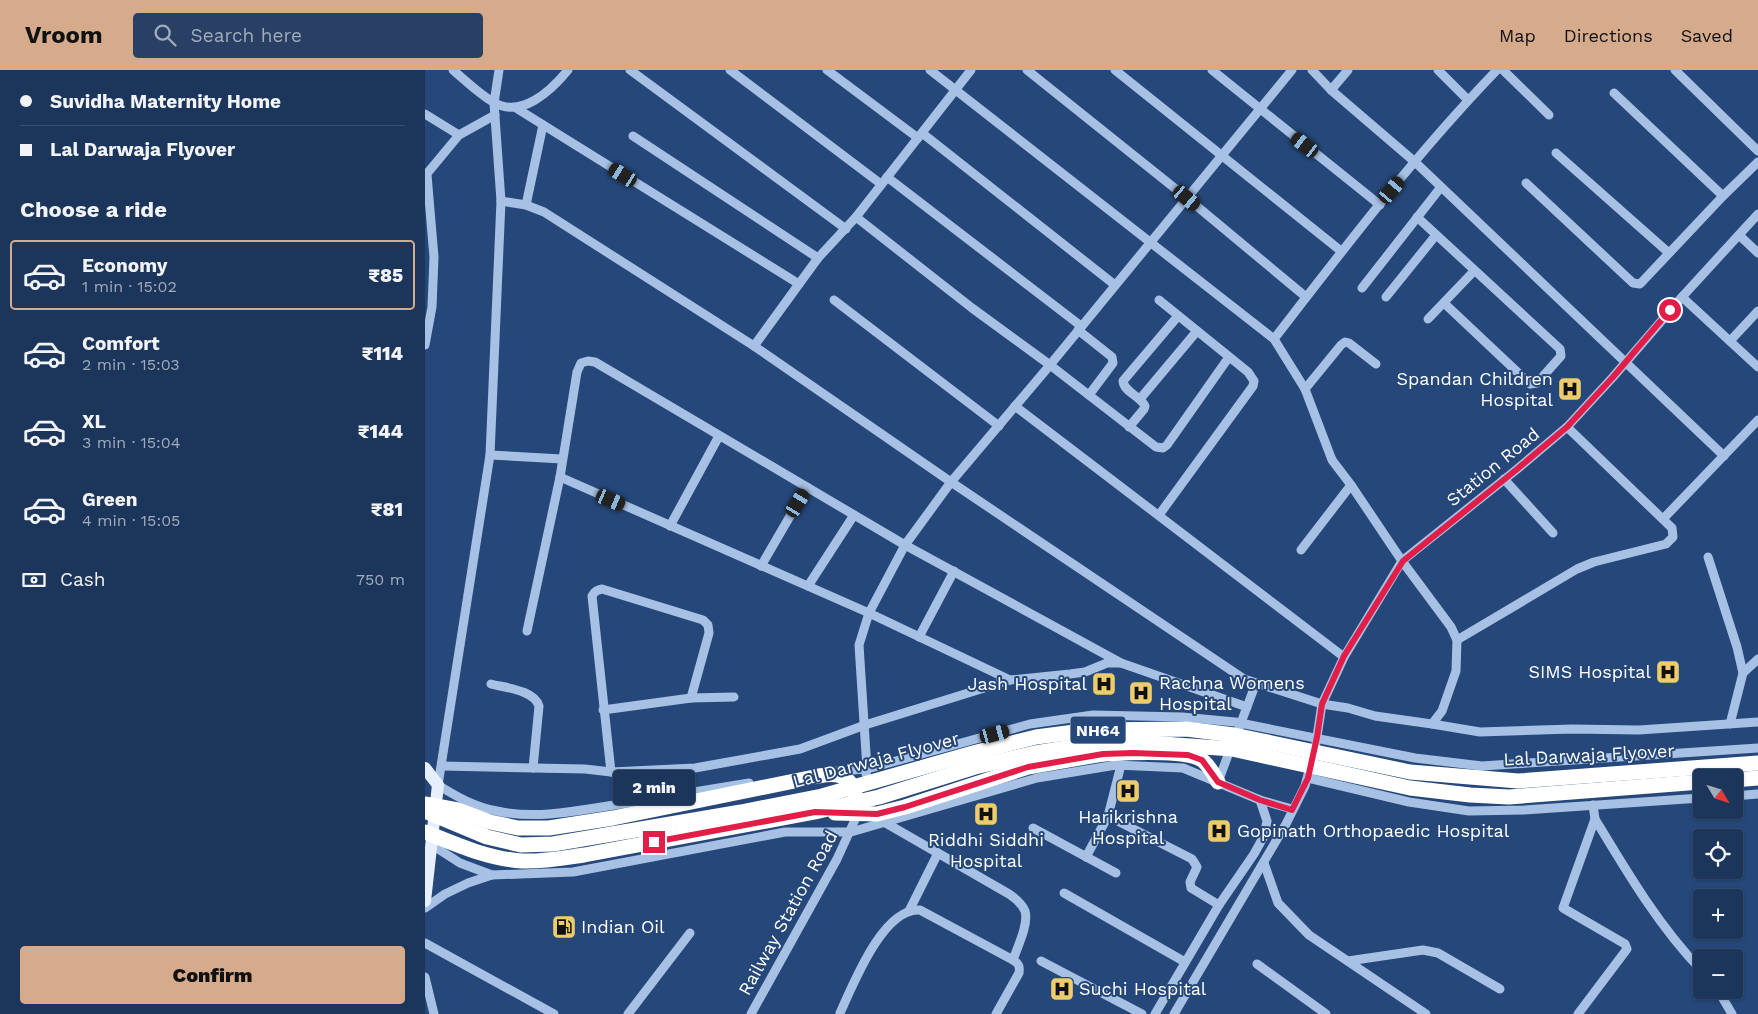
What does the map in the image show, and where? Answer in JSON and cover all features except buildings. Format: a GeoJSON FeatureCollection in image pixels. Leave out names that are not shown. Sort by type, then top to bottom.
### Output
{"type":"FeatureCollection","features":[{"type":"Feature","properties":{"kind":"highway","name":"Lal Darwaja Flyover"},"geometry":{"type":"LineString","coordinates":[[425,811],[487,837],[521,845],[553,844],[741,812],[822,796],[1036,737],[1090,730],[1186,729],[1234,735],[1410,772],[1518,781],[1758,763]]}},
{"type":"Feature","properties":{"kind":"highway","name":"Lal Darwaja Flyover"},"geometry":{"type":"LineString","coordinates":[[425,832],[472,850],[495,856],[521,861],[548,860],[815,812],[879,797],[975,767],[1035,753],[1085,745],[1135,742],[1232,749],[1410,788],[1470,795],[1509,797],[1693,783]]}},
{"type":"Feature","properties":{"kind":"highway"},"geometry":{"type":"LineString","coordinates":[[815,812],[877,814],[905,807],[1028,767],[1103,754],[1188,755],[1202,760],[1218,782]]}},
{"type":"Feature","properties":{"kind":"highway"},"geometry":{"type":"LineString","coordinates":[[425,804],[458,810],[490,822],[518,828],[549,828],[613,818],[832,773],[841,774],[846,779],[856,795],[859,812]]}},
{"type":"Feature","properties":{"kind":"highway"},"geometry":{"type":"LineString","coordinates":[[1743,779],[1758,778]]}},
{"type":"Feature","properties":{"kind":"main road"},"geometry":{"type":"LineString","coordinates":[[425,768],[438,789],[425,901]]}},
{"type":"Feature","properties":{"kind":"main road"},"geometry":{"type":"LineString","coordinates":[[425,789],[438,789]]}},
{"type":"Feature","properties":{"kind":"street"},"geometry":{"type":"LineString","coordinates":[[453,70],[494,103],[516,108],[799,284]]}},
{"type":"Feature","properties":{"kind":"street"},"geometry":{"type":"LineString","coordinates":[[499,70],[494,103],[501,200],[490,455],[438,789],[479,807],[498,812],[528,815],[568,812],[823,771],[867,769],[1030,724],[1093,716],[1182,717],[1241,723],[1415,758],[1482,766],[1758,748]]}},
{"type":"Feature","properties":{"kind":"street"},"geometry":{"type":"LineString","coordinates":[[516,108],[537,99],[563,77],[568,70]]}},
{"type":"Feature","properties":{"kind":"street"},"geometry":{"type":"LineString","coordinates":[[630,70],[846,229]]}},
{"type":"Feature","properties":{"kind":"street"},"geometry":{"type":"LineString","coordinates":[[730,70],[884,181],[1079,328],[1112,357],[1113,363],[1111,368],[1089,395]]}},
{"type":"Feature","properties":{"kind":"street"},"geometry":{"type":"LineString","coordinates":[[827,70],[920,136],[1115,285]]}},
{"type":"Feature","properties":{"kind":"street"},"geometry":{"type":"LineString","coordinates":[[930,70],[1274,339],[1305,389],[1332,460],[1451,627],[1457,640],[1456,671],[1442,711],[1432,724]]}},
{"type":"Feature","properties":{"kind":"street"},"geometry":{"type":"LineString","coordinates":[[754,346],[818,258],[856,217],[971,70]]}},
{"type":"Feature","properties":{"kind":"street"},"geometry":{"type":"LineString","coordinates":[[1027,70],[1187,198],[1306,297]]}},
{"type":"Feature","properties":{"kind":"street"},"geometry":{"type":"LineString","coordinates":[[1115,70],[1341,251]]}},
{"type":"Feature","properties":{"kind":"street"},"geometry":{"type":"LineString","coordinates":[[1211,70],[1380,205]]}},
{"type":"Feature","properties":{"kind":"street","name":"Railway Station Road"},"geometry":{"type":"LineString","coordinates":[[751,1014],[851,832],[859,812],[861,793],[867,769],[859,645],[869,613],[905,545],[951,482],[1050,365],[1292,70]]}},
{"type":"Feature","properties":{"kind":"street"},"geometry":{"type":"LineString","coordinates":[[1312,70],[1331,90],[1415,162],[1724,456]]}},
{"type":"Feature","properties":{"kind":"street"},"geometry":{"type":"LineString","coordinates":[[1331,90],[1348,70]]}},
{"type":"Feature","properties":{"kind":"street"},"geometry":{"type":"LineString","coordinates":[[1438,70],[1468,100]]}},
{"type":"Feature","properties":{"kind":"street"},"geometry":{"type":"LineString","coordinates":[[1274,339],[1341,251],[1468,100],[1497,70]]}},
{"type":"Feature","properties":{"kind":"street"},"geometry":{"type":"LineString","coordinates":[[1503,70],[1549,115]]}},
{"type":"Feature","properties":{"kind":"street"},"geometry":{"type":"LineString","coordinates":[[1675,70],[1758,151]]}},
{"type":"Feature","properties":{"kind":"street"},"geometry":{"type":"LineString","coordinates":[[1614,93],[1723,196]]}},
{"type":"Feature","properties":{"kind":"street"},"geometry":{"type":"LineString","coordinates":[[425,114],[459,135]]}},
{"type":"Feature","properties":{"kind":"street"},"geometry":{"type":"LineString","coordinates":[[425,345],[431,307],[434,257],[426,175],[459,135],[495,115]]}},
{"type":"Feature","properties":{"kind":"street"},"geometry":{"type":"LineString","coordinates":[[526,204],[543,125]]}},
{"type":"Feature","properties":{"kind":"street"},"geometry":{"type":"LineString","coordinates":[[633,136],[818,258]]}},
{"type":"Feature","properties":{"kind":"street"},"geometry":{"type":"LineString","coordinates":[[1556,153],[1669,253]]}},
{"type":"Feature","properties":{"kind":"street"},"geometry":{"type":"LineString","coordinates":[[1526,183],[1633,283],[1640,284],[1723,196],[1758,162]]}},
{"type":"Feature","properties":{"kind":"street"},"geometry":{"type":"LineString","coordinates":[[1362,288],[1441,187]]}},
{"type":"Feature","properties":{"kind":"street"},"geometry":{"type":"LineString","coordinates":[[501,200],[526,204],[544,212],[754,346],[1244,680],[1322,704],[1348,708],[1375,716],[1480,732],[1571,729],[1639,730],[1758,722]]}},
{"type":"Feature","properties":{"kind":"street","name":"Station Road"},"geometry":{"type":"LineString","coordinates":[[1174,1014],[1292,810],[1308,778],[1322,704],[1344,656],[1403,561],[1567,427],[1758,214]]}},
{"type":"Feature","properties":{"kind":"street"},"geometry":{"type":"LineString","coordinates":[[856,217],[972,308],[1050,365],[1156,447],[1163,448],[1167,445],[1229,358]]}},
{"type":"Feature","properties":{"kind":"street"},"geometry":{"type":"LineString","coordinates":[[1417,217],[1560,349],[1561,356],[1537,383],[1530,384],[1444,303]]}},
{"type":"Feature","properties":{"kind":"street"},"geometry":{"type":"LineString","coordinates":[[1386,297],[1436,235]]}},
{"type":"Feature","properties":{"kind":"street"},"geometry":{"type":"LineString","coordinates":[[1739,235],[1758,252]]}},
{"type":"Feature","properties":{"kind":"street"},"geometry":{"type":"LineString","coordinates":[[1428,319],[1474,270]]}},
{"type":"Feature","properties":{"kind":"street"},"geometry":{"type":"LineString","coordinates":[[1682,297],[1758,367]]}},
{"type":"Feature","properties":{"kind":"street"},"geometry":{"type":"LineString","coordinates":[[835,300],[999,426]]}},
{"type":"Feature","properties":{"kind":"street"},"geometry":{"type":"LineString","coordinates":[[1159,300],[1248,372],[1254,381],[1253,386],[1159,515]]}},
{"type":"Feature","properties":{"kind":"street"},"geometry":{"type":"LineString","coordinates":[[1729,341],[1758,311]]}},
{"type":"Feature","properties":{"kind":"street"},"geometry":{"type":"LineString","coordinates":[[1129,427],[1144,409],[1144,403],[1125,388],[1123,381],[1179,316]]}},
{"type":"Feature","properties":{"kind":"street"},"geometry":{"type":"LineString","coordinates":[[1140,399],[1197,331]]}},
{"type":"Feature","properties":{"kind":"street"},"geometry":{"type":"LineString","coordinates":[[1305,389],[1345,342],[1376,364]]}},
{"type":"Feature","properties":{"kind":"street"},"geometry":{"type":"LineString","coordinates":[[527,631],[559,477],[577,372],[581,363],[588,361],[595,362],[905,545],[1121,663],[1247,706]]}},
{"type":"Feature","properties":{"kind":"street"},"geometry":{"type":"LineString","coordinates":[[1015,406],[1344,656]]}},
{"type":"Feature","properties":{"kind":"street"},"geometry":{"type":"LineString","coordinates":[[1663,519],[1758,421]]}},
{"type":"Feature","properties":{"kind":"street"},"geometry":{"type":"LineString","coordinates":[[1457,640],[1577,569],[1594,562],[1666,544],[1671,541],[1674,532],[1672,528],[1567,427]]}},
{"type":"Feature","properties":{"kind":"street"},"geometry":{"type":"LineString","coordinates":[[670,526],[719,436]]}},
{"type":"Feature","properties":{"kind":"street"},"geometry":{"type":"LineString","coordinates":[[490,455],[562,459]]}},
{"type":"Feature","properties":{"kind":"street"},"geometry":{"type":"LineString","coordinates":[[559,477],[869,613],[1010,680]]}},
{"type":"Feature","properties":{"kind":"street"},"geometry":{"type":"LineString","coordinates":[[1504,478],[1553,533]]}},
{"type":"Feature","properties":{"kind":"street"},"geometry":{"type":"LineString","coordinates":[[1301,550],[1351,485]]}},
{"type":"Feature","properties":{"kind":"street"},"geometry":{"type":"LineString","coordinates":[[761,566],[807,488]]}},
{"type":"Feature","properties":{"kind":"street"},"geometry":{"type":"LineString","coordinates":[[808,586],[854,515]]}},
{"type":"Feature","properties":{"kind":"street"},"geometry":{"type":"LineString","coordinates":[[1708,558],[1737,647],[1743,673],[1730,724]]}},
{"type":"Feature","properties":{"kind":"street"},"geometry":{"type":"LineString","coordinates":[[919,637],[955,571]]}},
{"type":"Feature","properties":{"kind":"street"},"geometry":{"type":"LineString","coordinates":[[611,772],[592,596],[597,590],[703,620],[708,624],[709,633],[691,698]]}},
{"type":"Feature","properties":{"kind":"street"},"geometry":{"type":"LineString","coordinates":[[1743,673],[1758,659]]}},
{"type":"Feature","properties":{"kind":"street"},"geometry":{"type":"LineString","coordinates":[[442,766],[611,772],[695,768],[801,749],[865,725],[1010,680],[1070,674],[1090,670],[1107,663],[1121,663]]}},
{"type":"Feature","properties":{"kind":"street"},"geometry":{"type":"LineString","coordinates":[[1218,782],[1256,683]]}},
{"type":"Feature","properties":{"kind":"street"},"geometry":{"type":"LineString","coordinates":[[491,684],[531,695],[537,701],[539,706],[533,768]]}},
{"type":"Feature","properties":{"kind":"street"},"geometry":{"type":"LineString","coordinates":[[603,710],[691,698],[734,697]]}},
{"type":"Feature","properties":{"kind":"street"},"geometry":{"type":"LineString","coordinates":[[1448,808],[1441,795],[1442,787],[1449,774],[1459,764]]}},
{"type":"Feature","properties":{"kind":"street"},"geometry":{"type":"LineString","coordinates":[[1086,857],[1108,816],[1121,765]]}},
{"type":"Feature","properties":{"kind":"street"},"geometry":{"type":"LineString","coordinates":[[425,908],[445,894],[467,883],[492,875],[573,872],[785,832],[851,832],[1037,778],[1071,771],[1121,765],[1183,768],[1260,800],[1292,810]]}},
{"type":"Feature","properties":{"kind":"street"},"geometry":{"type":"LineString","coordinates":[[1482,766],[1489,776],[1491,793],[1483,810]]}},
{"type":"Feature","properties":{"kind":"street"},"geometry":{"type":"LineString","coordinates":[[1308,778],[1409,802],[1469,810],[1515,811],[1693,799]]}},
{"type":"Feature","properties":{"kind":"street"},"geometry":{"type":"LineString","coordinates":[[1743,795],[1758,794]]}},
{"type":"Feature","properties":{"kind":"street"},"geometry":{"type":"LineString","coordinates":[[1155,1014],[1219,905],[1264,836],[1267,821],[1260,800]]}},
{"type":"Feature","properties":{"kind":"street"},"geometry":{"type":"LineString","coordinates":[[1593,805],[1595,819],[1645,901],[1680,948],[1693,962]]}},
{"type":"Feature","properties":{"kind":"street"},"geometry":{"type":"LineString","coordinates":[[1108,816],[1192,860],[1197,867],[1190,882],[1191,888],[1219,905]]}},
{"type":"Feature","properties":{"kind":"street"},"geometry":{"type":"LineString","coordinates":[[1578,1014],[1627,949],[1625,944],[1563,908],[1595,819]]}},
{"type":"Feature","properties":{"kind":"street"},"geometry":{"type":"LineString","coordinates":[[884,822],[1009,894],[1018,902],[1025,911],[1026,922],[1013,960]]}},
{"type":"Feature","properties":{"kind":"street"},"geometry":{"type":"LineString","coordinates":[[1033,828],[1116,873]]}},
{"type":"Feature","properties":{"kind":"street"},"geometry":{"type":"LineString","coordinates":[[432,845],[460,863],[492,875]]}},
{"type":"Feature","properties":{"kind":"street"},"geometry":{"type":"LineString","coordinates":[[840,1013],[879,938],[888,926],[909,911],[938,853]]}},
{"type":"Feature","properties":{"kind":"street"},"geometry":{"type":"LineString","coordinates":[[1263,863],[1278,903],[1309,935],[1427,1014]]}},
{"type":"Feature","properties":{"kind":"street"},"geometry":{"type":"LineString","coordinates":[[1064,894],[1185,962]]}},
{"type":"Feature","properties":{"kind":"street"},"geometry":{"type":"LineString","coordinates":[[909,911],[920,910],[1018,963],[1019,973],[996,1014]]}},
{"type":"Feature","properties":{"kind":"street"},"geometry":{"type":"LineString","coordinates":[[628,1014],[690,933]]}},
{"type":"Feature","properties":{"kind":"street"},"geometry":{"type":"LineString","coordinates":[[425,943],[554,1014]]}},
{"type":"Feature","properties":{"kind":"street"},"geometry":{"type":"LineString","coordinates":[[1348,962],[1431,950],[1500,989]]}},
{"type":"Feature","properties":{"kind":"street"},"geometry":{"type":"LineString","coordinates":[[1041,961],[1142,1014]]}},
{"type":"Feature","properties":{"kind":"street"},"geometry":{"type":"LineString","coordinates":[[1257,964],[1326,1014]]}},
{"type":"Feature","properties":{"kind":"street"},"geometry":{"type":"LineString","coordinates":[[425,977],[434,1014]]}},
{"type":"Feature","properties":{"kind":"street"},"geometry":{"type":"LineString","coordinates":[[1723,999],[1732,1014]]}},
{"type":"Feature","properties":{"kind":"place","name":"Spandan Children Hospital"},"geometry":{"type":"Point","coordinates":[1570,389]}},
{"type":"Feature","properties":{"kind":"place","name":"SIMS Hospital"},"geometry":{"type":"Point","coordinates":[1668,672]}},
{"type":"Feature","properties":{"kind":"place","name":"Jash Hospital"},"geometry":{"type":"Point","coordinates":[1104,684]}},
{"type":"Feature","properties":{"kind":"place","name":"Rachna Womens Hospital"},"geometry":{"type":"Point","coordinates":[1141,693]}},
{"type":"Feature","properties":{"kind":"place","name":"Harikrishna Hospital"},"geometry":{"type":"Point","coordinates":[1128,791]}},
{"type":"Feature","properties":{"kind":"place","name":"Riddhi Siddhi Hospital"},"geometry":{"type":"Point","coordinates":[986,814]}},
{"type":"Feature","properties":{"kind":"place","name":"Gopinath Orthopaedic Hospital"},"geometry":{"type":"Point","coordinates":[1219,831]}},
{"type":"Feature","properties":{"kind":"place","name":"Indian Oil"},"geometry":{"type":"Point","coordinates":[564,927]}},
{"type":"Feature","properties":{"kind":"place","name":"Suchi Hospital"},"geometry":{"type":"Point","coordinates":[1062,989]}},
{"type":"Feature","properties":{"kind":"route"},"geometry":{"type":"LineString","coordinates":[[654,842],[815,812],[877,814],[905,807],[1028,767],[1103,754],[1188,755],[1202,760],[1218,782],[1260,800],[1292,810],[1308,778],[1322,704],[1344,656],[1403,561],[1567,427],[1670,310]]}}]}
